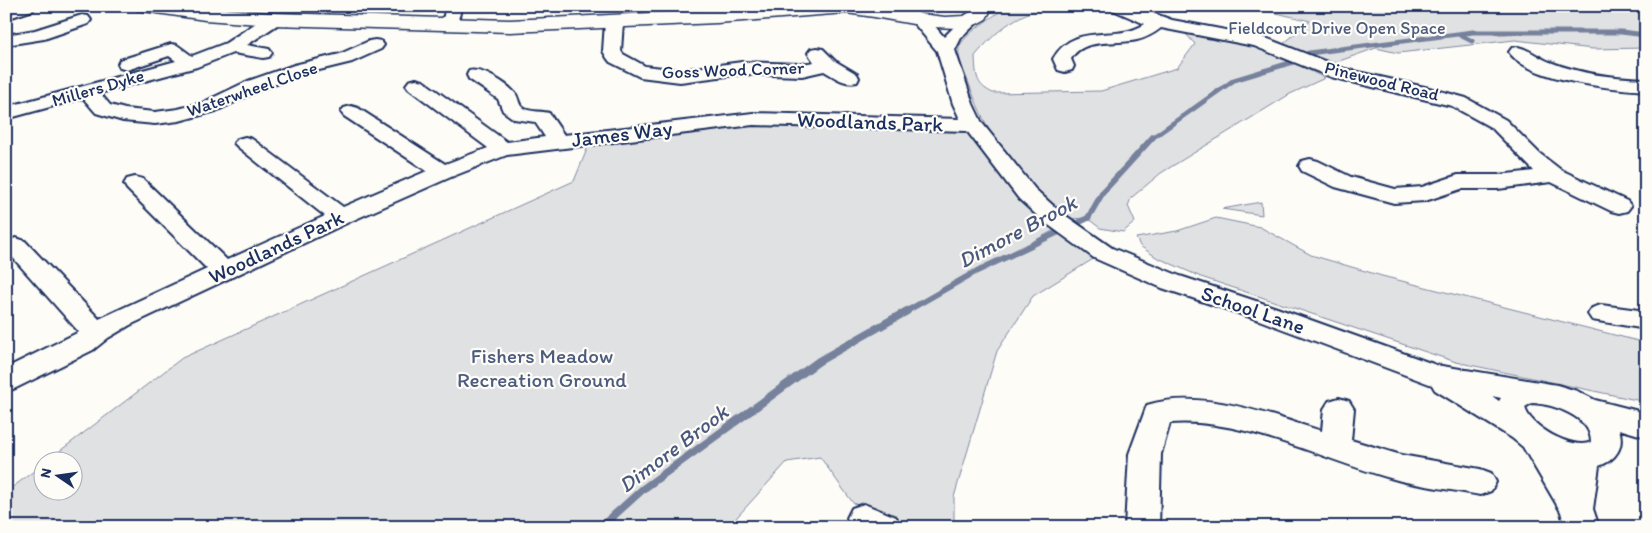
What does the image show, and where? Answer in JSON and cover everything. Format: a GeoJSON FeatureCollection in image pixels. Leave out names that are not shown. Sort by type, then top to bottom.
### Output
{"type":"FeatureCollection","features":[{"type":"Feature","properties":{"kind":"street"},"geometry":{"type":"LineString","coordinates":[[6,14],[27,6]]}},
{"type":"Feature","properties":{"kind":"street"},"geometry":{"type":"LineString","coordinates":[[143,6],[205,14],[274,19],[510,26],[614,22],[715,12],[849,7],[917,20],[948,23],[983,10]]}},
{"type":"Feature","properties":{"kind":"street"},"geometry":{"type":"LineString","coordinates":[[446,24],[452,17],[453,6]]}},
{"type":"Feature","properties":{"kind":"street"},"geometry":{"type":"LineString","coordinates":[[893,6],[904,16],[917,20],[946,50],[963,104],[973,125]]}},
{"type":"Feature","properties":{"kind":"street","name":"Pinewood Road"},"geometry":{"type":"LineString","coordinates":[[1119,6],[1137,16],[1158,23],[1260,42],[1336,73],[1438,95],[1461,103],[1481,112],[1500,125],[1536,163],[1555,175],[1619,206]]}},
{"type":"Feature","properties":{"kind":"street"},"geometry":{"type":"LineString","coordinates":[[946,50],[953,36],[983,10]]}},
{"type":"Feature","properties":{"kind":"street","name":"Millers Dyke"},"geometry":{"type":"LineString","coordinates":[[6,113],[190,63],[232,47],[274,19]]}},
{"type":"Feature","properties":{"kind":"street"},"geometry":{"type":"LineString","coordinates":[[11,42],[82,20]]}},
{"type":"Feature","properties":{"kind":"street","name":"Goss Wood Corner"},"geometry":{"type":"LineString","coordinates":[[614,22],[612,51],[616,58],[640,71],[680,76],[742,68],[802,70],[821,59],[850,78]]}},
{"type":"Feature","properties":{"kind":"street"},"geometry":{"type":"LineString","coordinates":[[1065,66],[1062,60],[1064,54],[1072,45],[1085,41],[1123,38],[1139,34],[1158,23]]}},
{"type":"Feature","properties":{"kind":"street","name":"Waterwheel Close"},"geometry":{"type":"LineString","coordinates":[[87,91],[103,109],[149,123],[209,107],[255,85],[301,69],[346,58],[375,45]]}},
{"type":"Feature","properties":{"kind":"street","name":"Millers Dyke"},"geometry":{"type":"LineString","coordinates":[[127,64],[178,46],[190,63]]}},
{"type":"Feature","properties":{"kind":"street"},"geometry":{"type":"LineString","coordinates":[[232,47],[263,52]]}},
{"type":"Feature","properties":{"kind":"street"},"geometry":{"type":"LineString","coordinates":[[1519,52],[1524,58],[1536,64],[1595,81],[1646,85]]}},
{"type":"Feature","properties":{"kind":"street","name":"Goss Wood Corner"},"geometry":{"type":"LineString","coordinates":[[622,82],[640,71]]}},
{"type":"Feature","properties":{"kind":"street","name":"James Way"},"geometry":{"type":"LineString","coordinates":[[476,75],[506,96],[510,107],[521,115],[542,117],[558,142],[753,119],[768,119]]}},
{"type":"Feature","properties":{"kind":"street"},"geometry":{"type":"LineString","coordinates":[[416,85],[503,149]]}},
{"type":"Feature","properties":{"kind":"street"},"geometry":{"type":"LineString","coordinates":[[351,112],[442,172]]}},
{"type":"Feature","properties":{"kind":"street","name":"Woodlands Park"},"geometry":{"type":"LineString","coordinates":[[768,119],[973,125]]}},
{"type":"Feature","properties":{"kind":"street","name":"School Lane"},"geometry":{"type":"LineString","coordinates":[[973,125],[1026,194],[1051,216],[1103,253],[1170,282],[1268,314],[1433,375],[1527,392],[1541,392],[1562,397],[1584,409]]}},
{"type":"Feature","properties":{"kind":"street","name":"Woodlands Park"},"geometry":{"type":"LineString","coordinates":[[6,381],[82,343],[98,331],[341,217],[442,172],[503,149],[558,142]]}},
{"type":"Feature","properties":{"kind":"street"},"geometry":{"type":"LineString","coordinates":[[245,143],[341,217]]}},
{"type":"Feature","properties":{"kind":"street"},"geometry":{"type":"LineString","coordinates":[[1310,166],[1334,186],[1394,196],[1425,194],[1458,182],[1498,182],[1555,175]]}},
{"type":"Feature","properties":{"kind":"street"},"geometry":{"type":"LineString","coordinates":[[135,184],[224,272]]}},
{"type":"Feature","properties":{"kind":"street"},"geometry":{"type":"LineString","coordinates":[[16,246],[88,325],[98,331]]}},
{"type":"Feature","properties":{"kind":"street"},"geometry":{"type":"LineString","coordinates":[[1601,314],[1646,320]]}},
{"type":"Feature","properties":{"kind":"street","name":"School Lane"},"geometry":{"type":"LineString","coordinates":[[1433,375],[1557,451],[1597,447]]}},
{"type":"Feature","properties":{"kind":"street"},"geometry":{"type":"LineString","coordinates":[[1527,392],[1515,397],[1510,404],[1514,420],[1528,434],[1579,518]]}},
{"type":"Feature","properties":{"kind":"street"},"geometry":{"type":"LineString","coordinates":[[1335,448],[1339,408]]}},
{"type":"Feature","properties":{"kind":"street"},"geometry":{"type":"LineString","coordinates":[[1579,518],[1597,447],[1599,422],[1584,409]]}},
{"type":"Feature","properties":{"kind":"street"},"geometry":{"type":"LineString","coordinates":[[1584,409],[1646,424]]}},
{"type":"Feature","properties":{"kind":"street"},"geometry":{"type":"LineString","coordinates":[[1142,527],[1145,454],[1158,412],[1192,410],[1250,421],[1401,468],[1480,482]]}},
{"type":"Feature","properties":{"kind":"street"},"geometry":{"type":"LineString","coordinates":[[1597,447],[1646,434]]}},
{"type":"Feature","properties":{"kind":"green space"},"geometry":{"type":"Polygon","coordinates":[[[1008,6],[1047,6],[1035,10],[1007,25],[991,38],[975,56],[976,74],[980,83],[993,93],[1101,91],[1177,68],[1195,44],[1184,32],[1232,35],[1325,78],[1290,94],[1161,173],[1131,198],[1128,206],[1135,222],[1123,232],[1100,228],[1087,218],[1070,219],[1029,185],[1009,163],[993,138],[974,98],[960,62],[959,48],[966,37],[973,31],[1008,6]]]}},
{"type":"Feature","properties":{"kind":"green space","name":"Fieldcourt Drive Open Space"},"geometry":{"type":"Polygon","coordinates":[[[1247,6],[1646,6],[1646,48],[1593,49],[1515,40],[1398,53],[1376,48],[1331,64],[1282,45],[1310,21],[1247,6]]]}},
{"type":"Feature","properties":{"kind":"green space","name":"Fishers Meadow Recreation Ground"},"geometry":{"type":"Polygon","coordinates":[[[753,119],[973,125],[1058,228],[1012,253],[1066,226],[1103,253],[1033,296],[997,351],[954,497],[954,527],[908,527],[853,503],[820,457],[787,462],[728,527],[6,527],[6,492],[32,472],[32,500],[82,500],[82,450],[61,450],[182,358],[574,181],[592,137],[753,119]]]}},
{"type":"Feature","properties":{"kind":"green space"},"geometry":{"type":"Polygon","coordinates":[[[1261,202],[1262,215],[1222,209],[1261,202]]]}},
{"type":"Feature","properties":{"kind":"green space"},"geometry":{"type":"Polygon","coordinates":[[[1216,218],[1260,227],[1311,255],[1382,276],[1646,343],[1646,402],[1456,362],[1201,277],[1156,257],[1140,246],[1136,238],[1177,231],[1216,218]]]}},
{"type":"Feature","properties":{"kind":"waterway","name":"Dimore Brook"},"geometry":{"type":"LineString","coordinates":[[1152,138],[1234,80],[1293,62],[1309,53],[1473,32],[1621,32],[1646,35]]}},
{"type":"Feature","properties":{"kind":"waterway"},"geometry":{"type":"LineString","coordinates":[[1460,35],[1472,41]]}},
{"type":"Feature","properties":{"kind":"waterway","name":"Dimore Brook"},"geometry":{"type":"LineString","coordinates":[[905,312],[977,271],[1088,218],[1103,192],[1152,138]]}},
{"type":"Feature","properties":{"kind":"waterway","name":"Dimore Brook"},"geometry":{"type":"LineString","coordinates":[[601,527],[643,489],[819,361],[907,311]]}}]}
